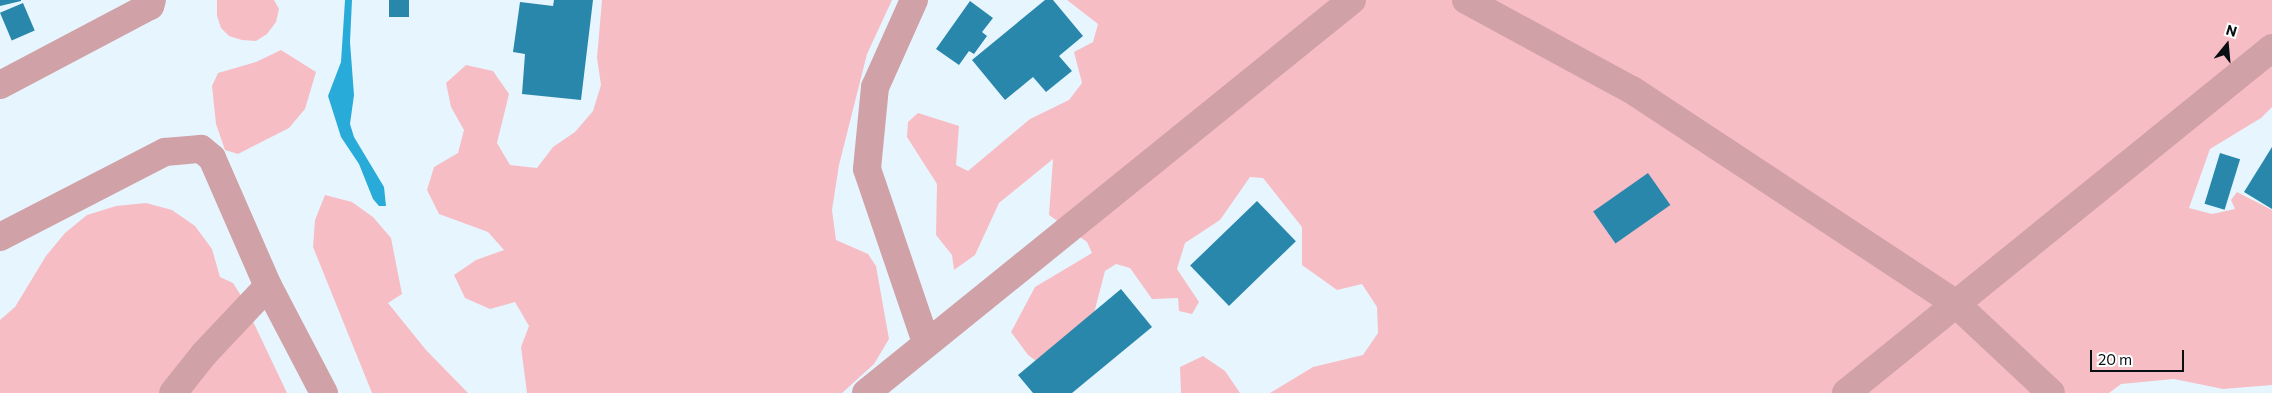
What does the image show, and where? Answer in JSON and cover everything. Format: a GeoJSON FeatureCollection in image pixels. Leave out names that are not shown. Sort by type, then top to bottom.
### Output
{"type":"FeatureCollection","features":[{"type":"Feature","properties":{"kind":"street"},"geometry":{"type":"LineString","coordinates":[[0,85],[150,6],[152,0]]}},
{"type":"Feature","properties":{"kind":"street"},"geometry":{"type":"LineString","coordinates":[[914,0],[875,87],[867,169],[926,342]]}},
{"type":"Feature","properties":{"kind":"street"},"geometry":{"type":"LineString","coordinates":[[866,393],[926,342],[1352,0]]}},
{"type":"Feature","properties":{"kind":"street"},"geometry":{"type":"LineString","coordinates":[[1466,0],[1632,90],[1956,304],[2051,393]]}},
{"type":"Feature","properties":{"kind":"street"},"geometry":{"type":"LineString","coordinates":[[1846,393],[2272,48]]}},
{"type":"Feature","properties":{"kind":"street"},"geometry":{"type":"LineString","coordinates":[[0,237],[165,152],[201,149],[212,158],[268,286],[324,393]]}},
{"type":"Feature","properties":{"kind":"street"},"geometry":{"type":"LineString","coordinates":[[173,393],[204,354],[268,286]]}},
{"type":"Feature","properties":{"kind":"shaded area"},"geometry":{"type":"Polygon","coordinates":[[[217,0],[274,0],[279,9],[276,22],[267,34],[256,41],[242,40],[229,36],[221,28],[217,16],[217,0]]]}},
{"type":"Feature","properties":{"kind":"shaded area"},"geometry":{"type":"Polygon","coordinates":[[[602,0],[892,0],[867,54],[839,165],[832,210],[836,240],[868,254],[876,266],[889,339],[874,364],[842,393],[527,393],[521,347],[529,326],[515,302],[490,309],[465,298],[454,275],[476,260],[504,250],[488,232],[439,214],[427,190],[434,167],[458,153],[464,130],[451,107],[446,83],[466,65],[493,71],[509,94],[497,143],[510,165],[537,168],[553,147],[575,132],[593,111],[601,85],[597,58],[602,0]]]}},
{"type":"Feature","properties":{"kind":"shaded area"},"geometry":{"type":"Polygon","coordinates":[[[1067,0],[2272,0],[2272,107],[2261,118],[2210,149],[2189,208],[2212,214],[2235,209],[2231,200],[2237,192],[2272,210],[2272,385],[2223,389],[2174,379],[2121,384],[2109,393],[1270,393],[1313,367],[1363,355],[1378,333],[1377,307],[1362,284],[1337,290],[1302,265],[1302,227],[1263,178],[1250,177],[1220,220],[1185,243],[1177,269],[1199,302],[1192,314],[1179,311],[1178,298],[1152,299],[1130,268],[1116,264],[1105,271],[1081,363],[1061,379],[1028,355],[1011,332],[1035,287],[1092,253],[1087,242],[1049,215],[1053,159],[999,203],[975,255],[954,270],[952,255],[936,235],[937,184],[907,137],[908,122],[918,113],[959,126],[956,165],[968,171],[1030,119],[1069,100],[1082,83],[1074,52],[1093,42],[1098,24],[1067,0]]]}},
{"type":"Feature","properties":{"kind":"shaded area"},"geometry":{"type":"Polygon","coordinates":[[[281,50],[316,72],[305,109],[289,128],[238,154],[225,150],[216,124],[212,86],[218,73],[256,62],[281,50]]]}},
{"type":"Feature","properties":{"kind":"shaded area"},"geometry":{"type":"Polygon","coordinates":[[[325,195],[352,202],[373,217],[391,238],[402,294],[388,303],[426,350],[468,393],[372,393],[313,247],[315,220],[325,195]]]}},
{"type":"Feature","properties":{"kind":"shaded area"},"geometry":{"type":"Polygon","coordinates":[[[146,203],[172,210],[195,226],[212,249],[220,277],[233,283],[240,294],[287,393],[0,393],[0,320],[15,307],[46,256],[65,233],[87,215],[116,206],[146,203]]]}},
{"type":"Feature","properties":{"kind":"shaded area"},"geometry":{"type":"Polygon","coordinates":[[[1203,356],[1225,371],[1240,393],[1181,393],[1180,367],[1203,356]]]}},
{"type":"Feature","properties":{"kind":"water"},"geometry":{"type":"Polygon","coordinates":[[[345,0],[352,0],[350,42],[354,95],[350,124],[354,137],[384,187],[386,206],[379,206],[373,199],[359,164],[341,137],[328,96],[341,62],[345,0]]]}},
{"type":"Feature","properties":{"kind":"building"},"geometry":{"type":"Polygon","coordinates":[[[0,0],[21,0],[21,1],[0,6],[0,0]]]}},
{"type":"Feature","properties":{"kind":"building"},"geometry":{"type":"Polygon","coordinates":[[[389,0],[409,0],[409,17],[389,17],[389,0]]]}},
{"type":"Feature","properties":{"kind":"building"},"geometry":{"type":"Polygon","coordinates":[[[554,0],[593,0],[581,100],[522,94],[525,54],[513,52],[520,2],[553,6],[554,0]]]}},
{"type":"Feature","properties":{"kind":"building"},"geometry":{"type":"Polygon","coordinates":[[[1045,0],[1053,0],[1083,36],[1059,56],[1072,71],[1046,92],[1033,77],[1005,100],[972,60],[1045,0]]]}},
{"type":"Feature","properties":{"kind":"building"},"geometry":{"type":"Polygon","coordinates":[[[970,1],[993,18],[982,32],[987,36],[974,54],[969,51],[959,65],[936,49],[970,1]]]}},
{"type":"Feature","properties":{"kind":"building"},"geometry":{"type":"Polygon","coordinates":[[[23,3],[35,31],[12,40],[0,13],[23,3]]]}},
{"type":"Feature","properties":{"kind":"building"},"geometry":{"type":"Polygon","coordinates":[[[2272,147],[2272,209],[2244,192],[2272,147]]]}},
{"type":"Feature","properties":{"kind":"building"},"geometry":{"type":"Polygon","coordinates":[[[2220,153],[2240,159],[2225,210],[2205,204],[2220,153]]]}},
{"type":"Feature","properties":{"kind":"building"},"geometry":{"type":"Polygon","coordinates":[[[1648,173],[1670,205],[1615,243],[1593,211],[1648,173]]]}},
{"type":"Feature","properties":{"kind":"building"},"geometry":{"type":"Polygon","coordinates":[[[1257,201],[1296,241],[1229,306],[1190,266],[1257,201]]]}},
{"type":"Feature","properties":{"kind":"building"},"geometry":{"type":"Polygon","coordinates":[[[1121,289],[1152,327],[1072,393],[1033,393],[1018,375],[1121,289]]]}}]}
